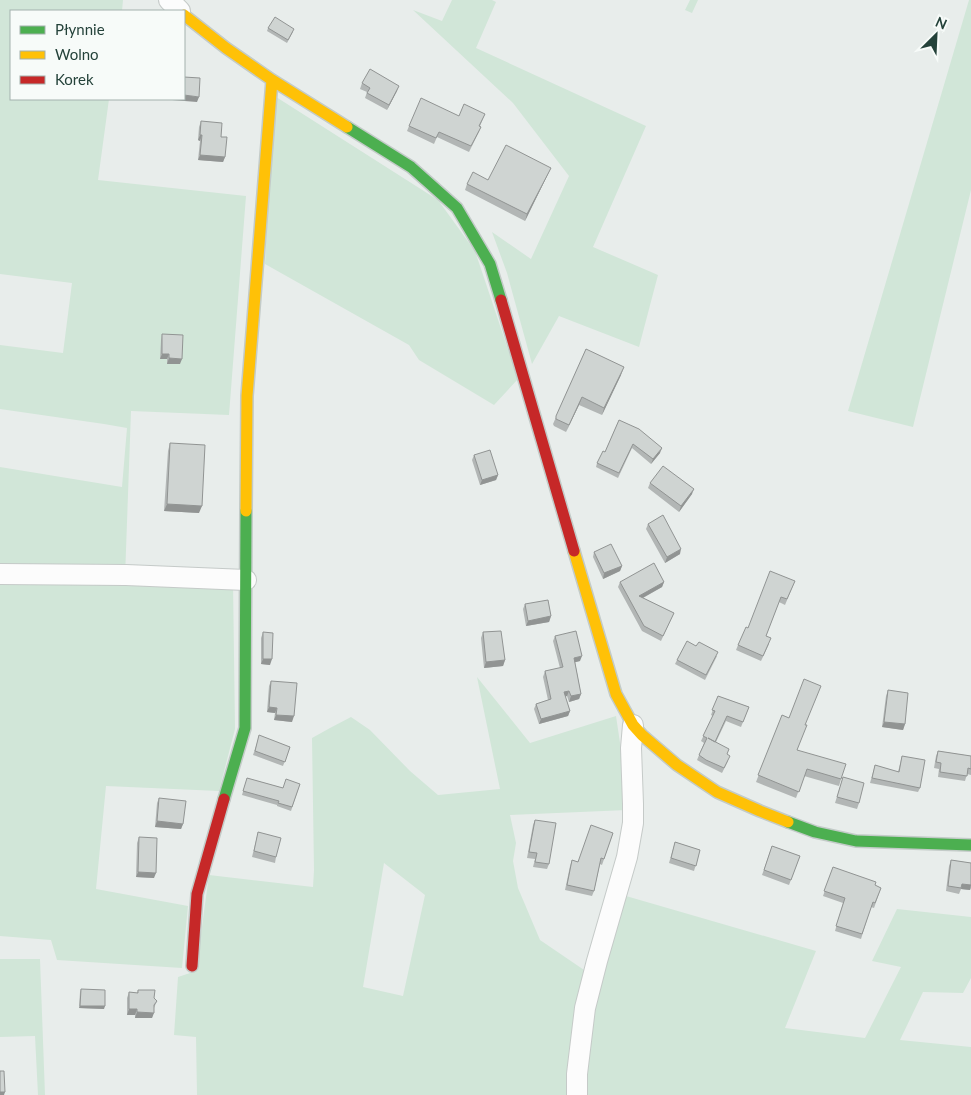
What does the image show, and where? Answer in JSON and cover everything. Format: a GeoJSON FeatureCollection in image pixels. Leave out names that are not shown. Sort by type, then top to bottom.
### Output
{"type":"FeatureCollection","features":[{"type":"Feature","properties":{"kind":"street"},"geometry":{"type":"LineString","coordinates":[[169,0],[179,10]]}},
{"type":"Feature","properties":{"kind":"street"},"geometry":{"type":"LineString","coordinates":[[185,16],[226,48],[272,80],[411,167],[457,208],[490,264],[616,694],[633,725],[642,735],[677,765],[717,792],[786,822],[815,832],[856,840],[971,844]]}},
{"type":"Feature","properties":{"kind":"street"},"geometry":{"type":"LineString","coordinates":[[192,966],[197,894],[245,728],[247,396],[272,80]]}},
{"type":"Feature","properties":{"kind":"street"},"geometry":{"type":"LineString","coordinates":[[0,574],[126,575],[246,580]]}},
{"type":"Feature","properties":{"kind":"street"},"geometry":{"type":"LineString","coordinates":[[576,1095],[585,1008],[627,857],[633,823],[630,748],[633,725]]}},
{"type":"Feature","properties":{"kind":"green space"},"geometry":{"type":"Polygon","coordinates":[[[0,0],[123,0],[122,10],[10,10],[10,100],[109,100],[98,180],[246,196],[229,415],[131,411],[125,578],[233,582],[235,729],[219,791],[106,786],[96,889],[188,906],[182,968],[57,960],[51,940],[0,936],[0,467],[122,487],[127,428],[0,409],[0,345],[63,353],[72,283],[0,274],[0,0]]]}},
{"type":"Feature","properties":{"kind":"green space"},"geometry":{"type":"Polygon","coordinates":[[[452,0],[492,0],[496,2],[476,48],[646,126],[593,247],[658,275],[639,347],[559,316],[532,364],[507,273],[492,232],[531,259],[569,176],[513,103],[413,10],[442,21],[452,0]]]}},
{"type":"Feature","properties":{"kind":"green space"},"geometry":{"type":"Polygon","coordinates":[[[690,0],[698,0],[692,13],[685,10],[690,0]]]}},
{"type":"Feature","properties":{"kind":"green space"},"geometry":{"type":"Polygon","coordinates":[[[969,0],[971,0],[971,190],[913,427],[848,411],[969,0]]]}},
{"type":"Feature","properties":{"kind":"green space"},"geometry":{"type":"Polygon","coordinates":[[[273,95],[438,200],[475,251],[518,379],[494,405],[419,360],[409,345],[265,264],[273,95]]]}},
{"type":"Feature","properties":{"kind":"green space"},"geometry":{"type":"Polygon","coordinates":[[[477,677],[530,743],[616,716],[625,776],[627,810],[510,815],[516,843],[513,861],[518,888],[540,940],[587,972],[575,1005],[567,1095],[197,1095],[196,1037],[174,1035],[178,977],[196,971],[209,875],[313,887],[312,738],[351,717],[370,730],[410,771],[438,795],[500,789],[477,677]],[[384,863],[363,987],[403,996],[425,895],[384,863]]]}},
{"type":"Feature","properties":{"kind":"green space"},"geometry":{"type":"Polygon","coordinates":[[[626,896],[816,951],[785,1028],[865,1038],[901,967],[872,961],[897,909],[971,917],[971,978],[963,993],[923,992],[900,1040],[971,1047],[971,1095],[583,1095],[593,1013],[626,896]]]}},
{"type":"Feature","properties":{"kind":"green space"},"geometry":{"type":"Polygon","coordinates":[[[0,959],[40,959],[45,1095],[38,1095],[35,1036],[0,1037],[0,959]]]}},
{"type":"Feature","properties":{"kind":"building"},"geometry":{"type":"Polygon","coordinates":[[[275,17],[294,29],[288,40],[268,28],[275,17]]]}},
{"type":"Feature","properties":{"kind":"building"},"geometry":{"type":"Polygon","coordinates":[[[370,69],[399,86],[389,105],[367,93],[370,88],[362,83],[370,69]]]}},
{"type":"Feature","properties":{"kind":"building"},"geometry":{"type":"Polygon","coordinates":[[[185,77],[200,78],[199,97],[185,95],[185,77]]]}},
{"type":"Feature","properties":{"kind":"building"},"geometry":{"type":"Polygon","coordinates":[[[421,98],[459,116],[464,104],[485,114],[479,126],[481,127],[471,146],[439,132],[436,138],[409,126],[421,98]]]}},
{"type":"Feature","properties":{"kind":"building"},"geometry":{"type":"Polygon","coordinates":[[[201,121],[222,123],[221,137],[227,137],[225,157],[200,155],[201,121]]]}},
{"type":"Feature","properties":{"kind":"building"},"geometry":{"type":"Polygon","coordinates":[[[506,145],[551,168],[527,214],[467,184],[473,172],[488,180],[506,145]]]}},
{"type":"Feature","properties":{"kind":"building"},"geometry":{"type":"Polygon","coordinates":[[[162,334],[183,335],[182,359],[169,358],[169,354],[162,354],[162,334]]]}},
{"type":"Feature","properties":{"kind":"building"},"geometry":{"type":"Polygon","coordinates":[[[586,349],[624,367],[604,408],[582,397],[569,425],[556,419],[556,416],[586,349]]]}},
{"type":"Feature","properties":{"kind":"building"},"geometry":{"type":"Polygon","coordinates":[[[619,420],[639,429],[662,448],[653,459],[633,444],[619,473],[597,463],[603,451],[605,452],[619,420]]]}},
{"type":"Feature","properties":{"kind":"building"},"geometry":{"type":"Polygon","coordinates":[[[170,443],[205,445],[202,506],[167,504],[170,443]]]}},
{"type":"Feature","properties":{"kind":"building"},"geometry":{"type":"Polygon","coordinates":[[[490,450],[498,475],[482,480],[474,455],[490,450]]]}},
{"type":"Feature","properties":{"kind":"building"},"geometry":{"type":"Polygon","coordinates":[[[663,466],[694,489],[681,506],[650,483],[663,466]]]}},
{"type":"Feature","properties":{"kind":"building"},"geometry":{"type":"Polygon","coordinates":[[[663,515],[681,549],[667,557],[648,524],[663,515]]]}},
{"type":"Feature","properties":{"kind":"building"},"geometry":{"type":"Polygon","coordinates":[[[611,544],[622,566],[604,573],[594,552],[611,544]]]}},
{"type":"Feature","properties":{"kind":"building"},"geometry":{"type":"Polygon","coordinates":[[[654,563],[664,582],[639,596],[674,613],[663,636],[644,626],[620,582],[654,563]]]}},
{"type":"Feature","properties":{"kind":"building"},"geometry":{"type":"Polygon","coordinates":[[[770,571],[795,581],[787,599],[781,597],[766,636],[771,638],[763,656],[738,645],[746,627],[748,628],[770,571]]]}},
{"type":"Feature","properties":{"kind":"building"},"geometry":{"type":"Polygon","coordinates":[[[548,600],[551,616],[528,621],[525,604],[548,600]]]}},
{"type":"Feature","properties":{"kind":"building"},"geometry":{"type":"Polygon","coordinates":[[[501,631],[505,660],[486,662],[483,632],[501,631]]]}},
{"type":"Feature","properties":{"kind":"building"},"geometry":{"type":"Polygon","coordinates":[[[576,631],[582,656],[574,658],[581,694],[571,696],[569,691],[564,692],[570,711],[541,719],[536,704],[551,699],[545,671],[563,667],[555,636],[576,631]]]}},
{"type":"Feature","properties":{"kind":"building"},"geometry":{"type":"Polygon","coordinates":[[[263,632],[273,633],[272,659],[263,659],[263,632]]]}},
{"type":"Feature","properties":{"kind":"building"},"geometry":{"type":"Polygon","coordinates":[[[687,641],[696,646],[699,642],[718,652],[706,675],[677,660],[687,641]]]}},
{"type":"Feature","properties":{"kind":"building"},"geometry":{"type":"Polygon","coordinates":[[[804,679],[821,686],[797,750],[846,764],[841,779],[807,769],[799,792],[758,775],[782,715],[789,718],[804,679]]]}},
{"type":"Feature","properties":{"kind":"building"},"geometry":{"type":"Polygon","coordinates":[[[271,681],[297,683],[294,716],[276,715],[277,708],[269,707],[271,681]]]}},
{"type":"Feature","properties":{"kind":"building"},"geometry":{"type":"Polygon","coordinates":[[[888,690],[908,693],[905,724],[884,722],[888,690]]]}},
{"type":"Feature","properties":{"kind":"building"},"geometry":{"type":"Polygon","coordinates":[[[718,696],[749,707],[743,722],[727,716],[715,742],[729,749],[727,754],[730,756],[724,768],[699,755],[707,738],[703,736],[715,711],[712,710],[718,696]]]}},
{"type":"Feature","properties":{"kind":"building"},"geometry":{"type":"Polygon","coordinates":[[[259,735],[290,747],[285,762],[255,751],[259,735]]]}},
{"type":"Feature","properties":{"kind":"building"},"geometry":{"type":"Polygon","coordinates":[[[938,751],[971,756],[971,769],[968,768],[967,776],[940,772],[941,763],[936,762],[938,751]]]}},
{"type":"Feature","properties":{"kind":"building"},"geometry":{"type":"Polygon","coordinates":[[[902,756],[925,760],[920,788],[872,778],[875,765],[899,772],[902,756]]]}},
{"type":"Feature","properties":{"kind":"building"},"geometry":{"type":"Polygon","coordinates":[[[843,777],[864,783],[859,803],[837,797],[843,777]]]}},
{"type":"Feature","properties":{"kind":"building"},"geometry":{"type":"Polygon","coordinates":[[[247,778],[283,788],[286,779],[300,784],[292,807],[278,803],[279,801],[243,791],[247,778]]]}},
{"type":"Feature","properties":{"kind":"building"},"geometry":{"type":"Polygon","coordinates":[[[159,798],[186,801],[183,824],[157,821],[159,798]]]}},
{"type":"Feature","properties":{"kind":"building"},"geometry":{"type":"Polygon","coordinates":[[[535,820],[556,823],[549,864],[535,862],[537,853],[529,852],[535,820]]]}},
{"type":"Feature","properties":{"kind":"building"},"geometry":{"type":"Polygon","coordinates":[[[591,825],[613,833],[604,859],[601,858],[594,891],[567,885],[572,860],[578,862],[591,825]]]}},
{"type":"Feature","properties":{"kind":"building"},"geometry":{"type":"Polygon","coordinates":[[[258,832],[281,838],[276,857],[254,851],[258,832]]]}},
{"type":"Feature","properties":{"kind":"building"},"geometry":{"type":"Polygon","coordinates":[[[139,837],[157,838],[156,873],[138,872],[139,837]]]}},
{"type":"Feature","properties":{"kind":"building"},"geometry":{"type":"Polygon","coordinates":[[[675,842],[700,850],[696,866],[671,858],[675,842]]]}},
{"type":"Feature","properties":{"kind":"building"},"geometry":{"type":"Polygon","coordinates":[[[772,846],[800,856],[791,880],[764,870],[772,846]]]}},
{"type":"Feature","properties":{"kind":"building"},"geometry":{"type":"Polygon","coordinates":[[[951,860],[971,863],[971,885],[962,884],[961,888],[948,886],[951,860]]]}},
{"type":"Feature","properties":{"kind":"building"},"geometry":{"type":"Polygon","coordinates":[[[833,867],[876,882],[875,885],[881,888],[875,903],[873,902],[862,934],[836,926],[845,898],[824,891],[833,867]]]}},
{"type":"Feature","properties":{"kind":"building"},"geometry":{"type":"Polygon","coordinates":[[[81,989],[105,990],[105,1006],[80,1006],[81,989]]]}},
{"type":"Feature","properties":{"kind":"building"},"geometry":{"type":"Polygon","coordinates":[[[138,990],[155,990],[154,998],[157,1001],[154,1005],[154,1013],[137,1012],[137,1009],[129,1009],[129,992],[138,993],[138,990]]]}},
{"type":"Feature","properties":{"kind":"building"},"geometry":{"type":"Polygon","coordinates":[[[0,1071],[4,1071],[5,1092],[0,1092],[0,1071]]]}},
{"type":"Feature","properties":{"kind":"traffic: fast"},"geometry":{"type":"LineString","coordinates":[[347,127],[411,167],[457,208],[490,264],[501,300]]}},
{"type":"Feature","properties":{"kind":"traffic: fast"},"geometry":{"type":"LineString","coordinates":[[224,799],[245,728],[246,511]]}},
{"type":"Feature","properties":{"kind":"traffic: fast"},"geometry":{"type":"LineString","coordinates":[[788,822],[815,832],[856,841],[971,845]]}},
{"type":"Feature","properties":{"kind":"traffic: slow"},"geometry":{"type":"LineString","coordinates":[[185,16],[226,48],[272,80],[347,127]]}},
{"type":"Feature","properties":{"kind":"traffic: slow"},"geometry":{"type":"LineString","coordinates":[[246,511],[247,396],[272,80]]}},
{"type":"Feature","properties":{"kind":"traffic: slow"},"geometry":{"type":"LineString","coordinates":[[574,551],[616,694],[633,725],[677,765],[717,792],[788,822]]}},
{"type":"Feature","properties":{"kind":"traffic: jam"},"geometry":{"type":"LineString","coordinates":[[501,300],[574,551]]}},
{"type":"Feature","properties":{"kind":"traffic: jam"},"geometry":{"type":"LineString","coordinates":[[192,966],[197,894],[224,799]]}}]}
